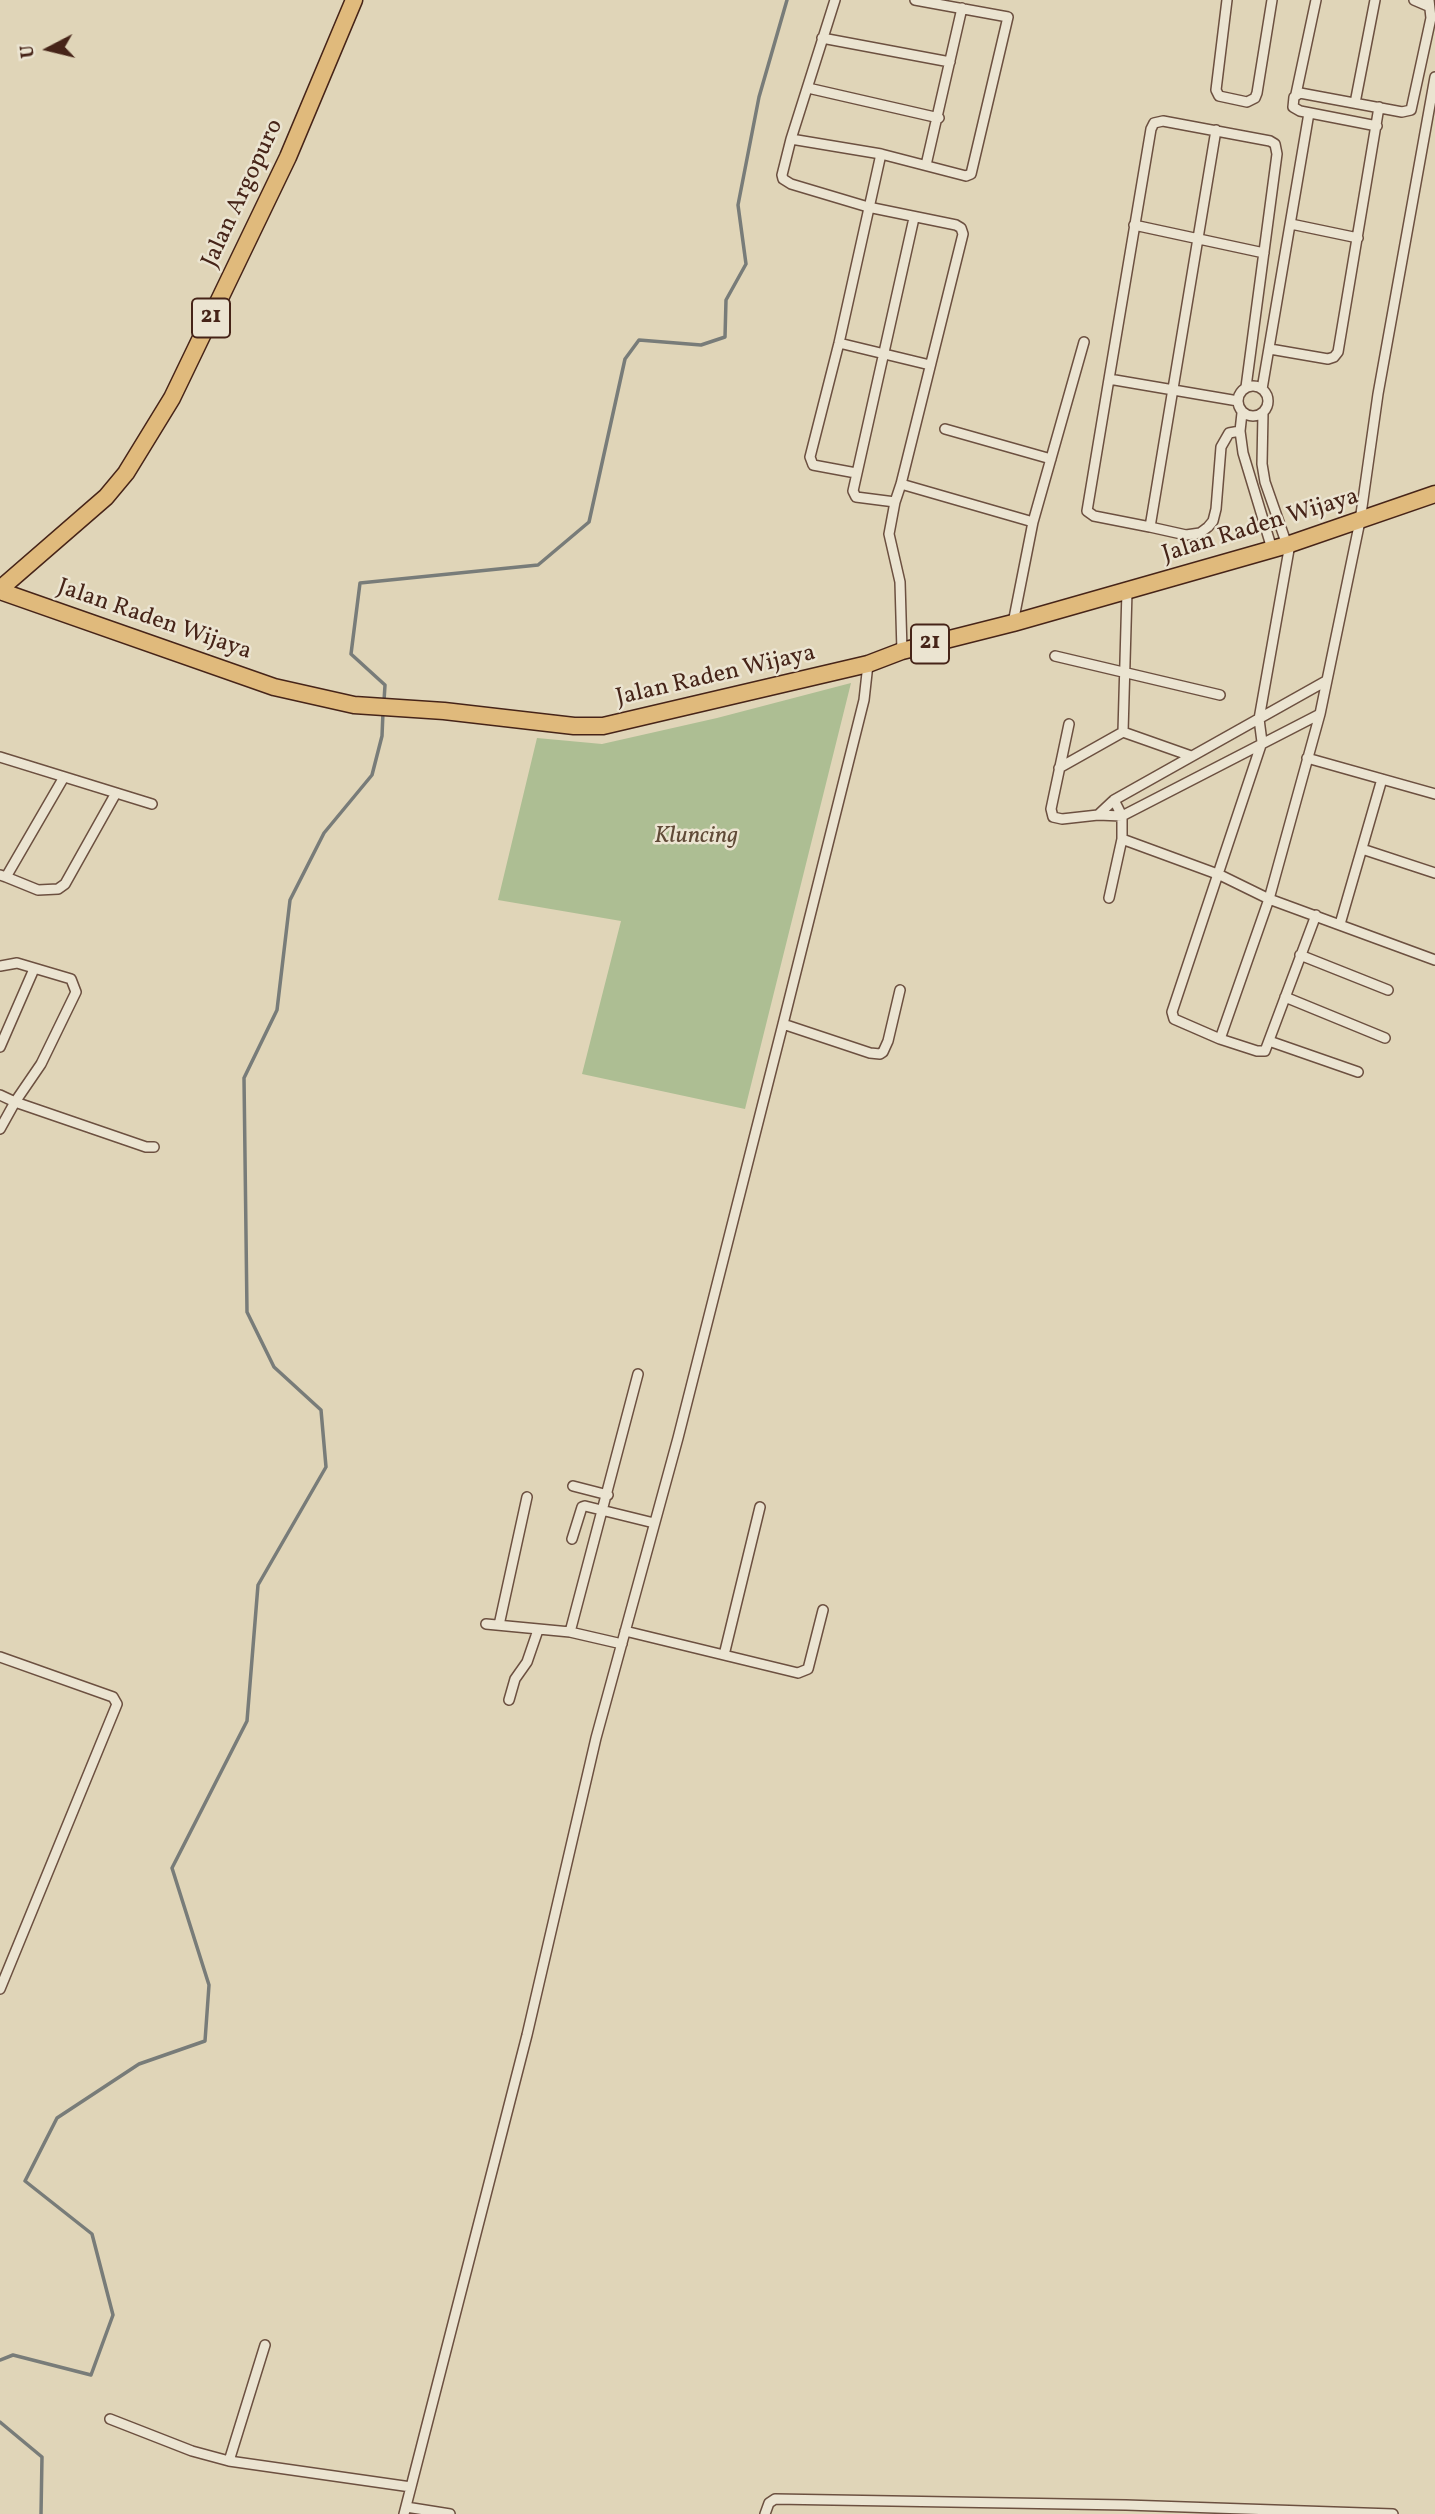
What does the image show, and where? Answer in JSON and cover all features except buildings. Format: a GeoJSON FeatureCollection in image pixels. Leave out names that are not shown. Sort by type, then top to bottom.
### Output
{"type":"FeatureCollection","features":[{"type":"Feature","properties":{"kind":"highway","name":"Jalan Argopuro"},"geometry":{"type":"LineString","coordinates":[[0,590],[106,497],[126,473],[172,398],[288,157],[354,0]]}},
{"type":"Feature","properties":{"kind":"highway","name":"Jalan Raden Wijaya"},"geometry":{"type":"LineString","coordinates":[[0,590],[274,687],[354,705],[574,726],[603,726],[868,664],[902,651],[1283,546],[1435,494]]}},
{"type":"Feature","properties":{"kind":"street"},"geometry":{"type":"LineString","coordinates":[[835,0],[782,175],[785,181],[868,207],[956,225],[961,228],[963,234],[889,534],[900,582],[902,651]]}},
{"type":"Feature","properties":{"kind":"street"},"geometry":{"type":"LineString","coordinates":[[792,139],[881,154],[969,176],[974,168],[1008,17],[915,0]]}},
{"type":"Feature","properties":{"kind":"street"},"geometry":{"type":"LineString","coordinates":[[1227,0],[1216,90],[1219,96],[1242,102],[1252,101],[1257,93],[1272,0]]}},
{"type":"Feature","properties":{"kind":"street"},"geometry":{"type":"LineString","coordinates":[[1316,0],[1293,107],[1309,113],[1377,127]]}},
{"type":"Feature","properties":{"kind":"street"},"geometry":{"type":"LineString","coordinates":[[1355,103],[1375,0]]}},
{"type":"Feature","properties":{"kind":"street"},"geometry":{"type":"LineString","coordinates":[[1296,94],[1402,111],[1411,110],[1431,18],[1429,3],[1414,0]]}},
{"type":"Feature","properties":{"kind":"street"},"geometry":{"type":"LineString","coordinates":[[926,164],[939,118],[962,8]]}},
{"type":"Feature","properties":{"kind":"street"},"geometry":{"type":"LineString","coordinates":[[822,38],[950,62]]}},
{"type":"Feature","properties":{"kind":"street"},"geometry":{"type":"LineString","coordinates":[[1220,1039],[1269,899],[1320,714],[1360,521],[1378,394],[1435,77]]}},
{"type":"Feature","properties":{"kind":"street"},"geometry":{"type":"LineString","coordinates":[[808,88],[939,118]]}},
{"type":"Feature","properties":{"kind":"street"},"geometry":{"type":"LineString","coordinates":[[1269,349],[1328,359],[1338,352],[1380,107]]}},
{"type":"Feature","properties":{"kind":"street"},"geometry":{"type":"LineString","coordinates":[[1309,113],[1262,389],[1268,401],[1263,413],[1262,464],[1283,546],[1259,719],[1262,742],[1172,1014],[1176,1021],[1262,1052],[1269,1041],[1316,915]]}},
{"type":"Feature","properties":{"kind":"street"},"geometry":{"type":"LineString","coordinates":[[1240,431],[1230,433],[1224,439],[1213,521],[1200,533],[1186,535],[1094,516],[1087,511],[1154,122],[1163,121],[1216,130],[1275,144],[1277,154],[1246,387],[1237,401],[1242,413],[1240,431],[1243,453],[1253,485],[1283,546]]}},
{"type":"Feature","properties":{"kind":"street"},"geometry":{"type":"LineString","coordinates":[[1150,527],[1216,130]]}},
{"type":"Feature","properties":{"kind":"street"},"geometry":{"type":"LineString","coordinates":[[856,473],[813,465],[810,457],[839,343],[881,154]]}},
{"type":"Feature","properties":{"kind":"street"},"geometry":{"type":"LineString","coordinates":[[895,502],[856,497],[853,491],[914,218]]}},
{"type":"Feature","properties":{"kind":"street"},"geometry":{"type":"LineString","coordinates":[[1291,223],[1358,238]]}},
{"type":"Feature","properties":{"kind":"street"},"geometry":{"type":"LineString","coordinates":[[1134,226],[1264,253]]}},
{"type":"Feature","properties":{"kind":"street"},"geometry":{"type":"LineString","coordinates":[[1013,622],[1033,522],[1084,342]]}},
{"type":"Feature","properties":{"kind":"street"},"geometry":{"type":"LineString","coordinates":[[839,343],[929,365]]}},
{"type":"Feature","properties":{"kind":"street"},"geometry":{"type":"LineString","coordinates":[[1109,379],[1237,401]]}},
{"type":"Feature","properties":{"kind":"street"},"geometry":{"type":"LineString","coordinates":[[1246,387],[1262,389]]}},
{"type":"Feature","properties":{"kind":"street"},"geometry":{"type":"LineString","coordinates":[[1242,413],[1253,417],[1263,413]]}},
{"type":"Feature","properties":{"kind":"street"},"geometry":{"type":"LineString","coordinates":[[945,429],[1051,459]]}},
{"type":"Feature","properties":{"kind":"street"},"geometry":{"type":"LineString","coordinates":[[1253,485],[1265,482]]}},
{"type":"Feature","properties":{"kind":"street"},"geometry":{"type":"LineString","coordinates":[[901,484],[1033,522]]}},
{"type":"Feature","properties":{"kind":"street"},"geometry":{"type":"LineString","coordinates":[[1123,732],[1127,591]]}},
{"type":"Feature","properties":{"kind":"street"},"geometry":{"type":"LineString","coordinates":[[1055,656],[1220,695]]}},
{"type":"Feature","properties":{"kind":"street"},"geometry":{"type":"LineString","coordinates":[[450,2514],[405,2510],[524,2048],[596,1738],[783,1024],[864,700],[868,664]]}},
{"type":"Feature","properties":{"kind":"street"},"geometry":{"type":"LineString","coordinates":[[1098,815],[1114,800],[1326,681]]}},
{"type":"Feature","properties":{"kind":"street"},"geometry":{"type":"LineString","coordinates":[[1069,724],[1051,809],[1053,817],[1062,819],[1098,815],[1122,816],[1320,714]]}},
{"type":"Feature","properties":{"kind":"street"},"geometry":{"type":"LineString","coordinates":[[1059,768],[1123,732],[1191,756]]}},
{"type":"Feature","properties":{"kind":"street"},"geometry":{"type":"LineString","coordinates":[[0,757],[152,804]]}},
{"type":"Feature","properties":{"kind":"street"},"geometry":{"type":"LineString","coordinates":[[1307,758],[1435,794]]}},
{"type":"Feature","properties":{"kind":"street"},"geometry":{"type":"LineString","coordinates":[[64,777],[3,876],[38,890],[50,890],[65,884],[116,793]]}},
{"type":"Feature","properties":{"kind":"street"},"geometry":{"type":"LineString","coordinates":[[1340,924],[1382,779]]}},
{"type":"Feature","properties":{"kind":"street"},"geometry":{"type":"LineString","coordinates":[[1109,898],[1122,838],[1122,816],[1114,800]]}},
{"type":"Feature","properties":{"kind":"street"},"geometry":{"type":"LineString","coordinates":[[1122,838],[1220,875],[1269,899],[1435,960]]}},
{"type":"Feature","properties":{"kind":"street"},"geometry":{"type":"LineString","coordinates":[[1362,849],[1435,873]]}},
{"type":"Feature","properties":{"kind":"street"},"geometry":{"type":"LineString","coordinates":[[1300,955],[1388,989]]}},
{"type":"Feature","properties":{"kind":"street"},"geometry":{"type":"LineString","coordinates":[[0,966],[17,963],[71,979],[76,992],[41,1064],[0,1129]]}},
{"type":"Feature","properties":{"kind":"street"},"geometry":{"type":"LineString","coordinates":[[0,1047],[34,969]]}},
{"type":"Feature","properties":{"kind":"street"},"geometry":{"type":"LineString","coordinates":[[783,1024],[880,1054],[888,1041],[900,990]]}},
{"type":"Feature","properties":{"kind":"street"},"geometry":{"type":"LineString","coordinates":[[1285,997],[1385,1038]]}},
{"type":"Feature","properties":{"kind":"street"},"geometry":{"type":"LineString","coordinates":[[1269,1041],[1358,1072]]}},
{"type":"Feature","properties":{"kind":"street"},"geometry":{"type":"LineString","coordinates":[[0,1094],[15,1102],[146,1147],[154,1147]]}},
{"type":"Feature","properties":{"kind":"street"},"geometry":{"type":"LineString","coordinates":[[570,1632],[639,1374]]}},
{"type":"Feature","properties":{"kind":"street"},"geometry":{"type":"LineString","coordinates":[[573,1486],[608,1495]]}},
{"type":"Feature","properties":{"kind":"street"},"geometry":{"type":"LineString","coordinates":[[499,1625],[527,1497]]}},
{"type":"Feature","properties":{"kind":"street"},"geometry":{"type":"LineString","coordinates":[[572,1539],[584,1506],[654,1523]]}},
{"type":"Feature","properties":{"kind":"street"},"geometry":{"type":"LineString","coordinates":[[724,1656],[760,1507]]}},
{"type":"Feature","properties":{"kind":"street"},"geometry":{"type":"LineString","coordinates":[[625,1631],[802,1672],[808,1669],[822,1610]]}},
{"type":"Feature","properties":{"kind":"street"},"geometry":{"type":"LineString","coordinates":[[486,1624],[570,1632],[622,1644]]}},
{"type":"Feature","properties":{"kind":"street"},"geometry":{"type":"LineString","coordinates":[[509,1700],[538,1630]]}},
{"type":"Feature","properties":{"kind":"street"},"geometry":{"type":"LineString","coordinates":[[0,1657],[113,1697],[117,1704],[0,1989]]}},
{"type":"Feature","properties":{"kind":"street"},"geometry":{"type":"LineString","coordinates":[[229,2461],[265,2345]]}},
{"type":"Feature","properties":{"kind":"street"},"geometry":{"type":"LineString","coordinates":[[110,2419],[192,2451],[229,2461],[411,2487]]}},
{"type":"Feature","properties":{"kind":"street"},"geometry":{"type":"LineString","coordinates":[[765,2514],[769,2502],[775,2499],[1126,2505],[1393,2514]]}},
{"type":"Feature","properties":{"kind":"green space","name":"Kluncing"},"geometry":{"type":"Polygon","coordinates":[[[851,683],[745,1109],[582,1074],[621,921],[498,900],[537,738],[602,744],[717,718],[851,683]]]}},
{"type":"Feature","properties":{"kind":"waterway"},"geometry":{"type":"LineString","coordinates":[[384,701],[385,685],[351,654],[360,583],[538,565],[589,522],[625,359],[639,340],[701,345],[725,337],[726,300],[746,264],[738,205],[759,97],[787,0]]}},
{"type":"Feature","properties":{"kind":"waterway"},"geometry":{"type":"LineString","coordinates":[[0,2360],[13,2355],[91,2375],[113,2315],[92,2234],[25,2181],[57,2118],[139,2064],[205,2041],[209,1985],[172,1868],[247,1721],[258,1585],[326,1467],[321,1410],[274,1367],[247,1312],[244,1078],[277,1010],[290,900],[324,833],[372,775],[382,736],[383,712]]}},
{"type":"Feature","properties":{"kind":"waterway"},"geometry":{"type":"LineString","coordinates":[[0,2422],[42,2457],[41,2514]]}}]}
